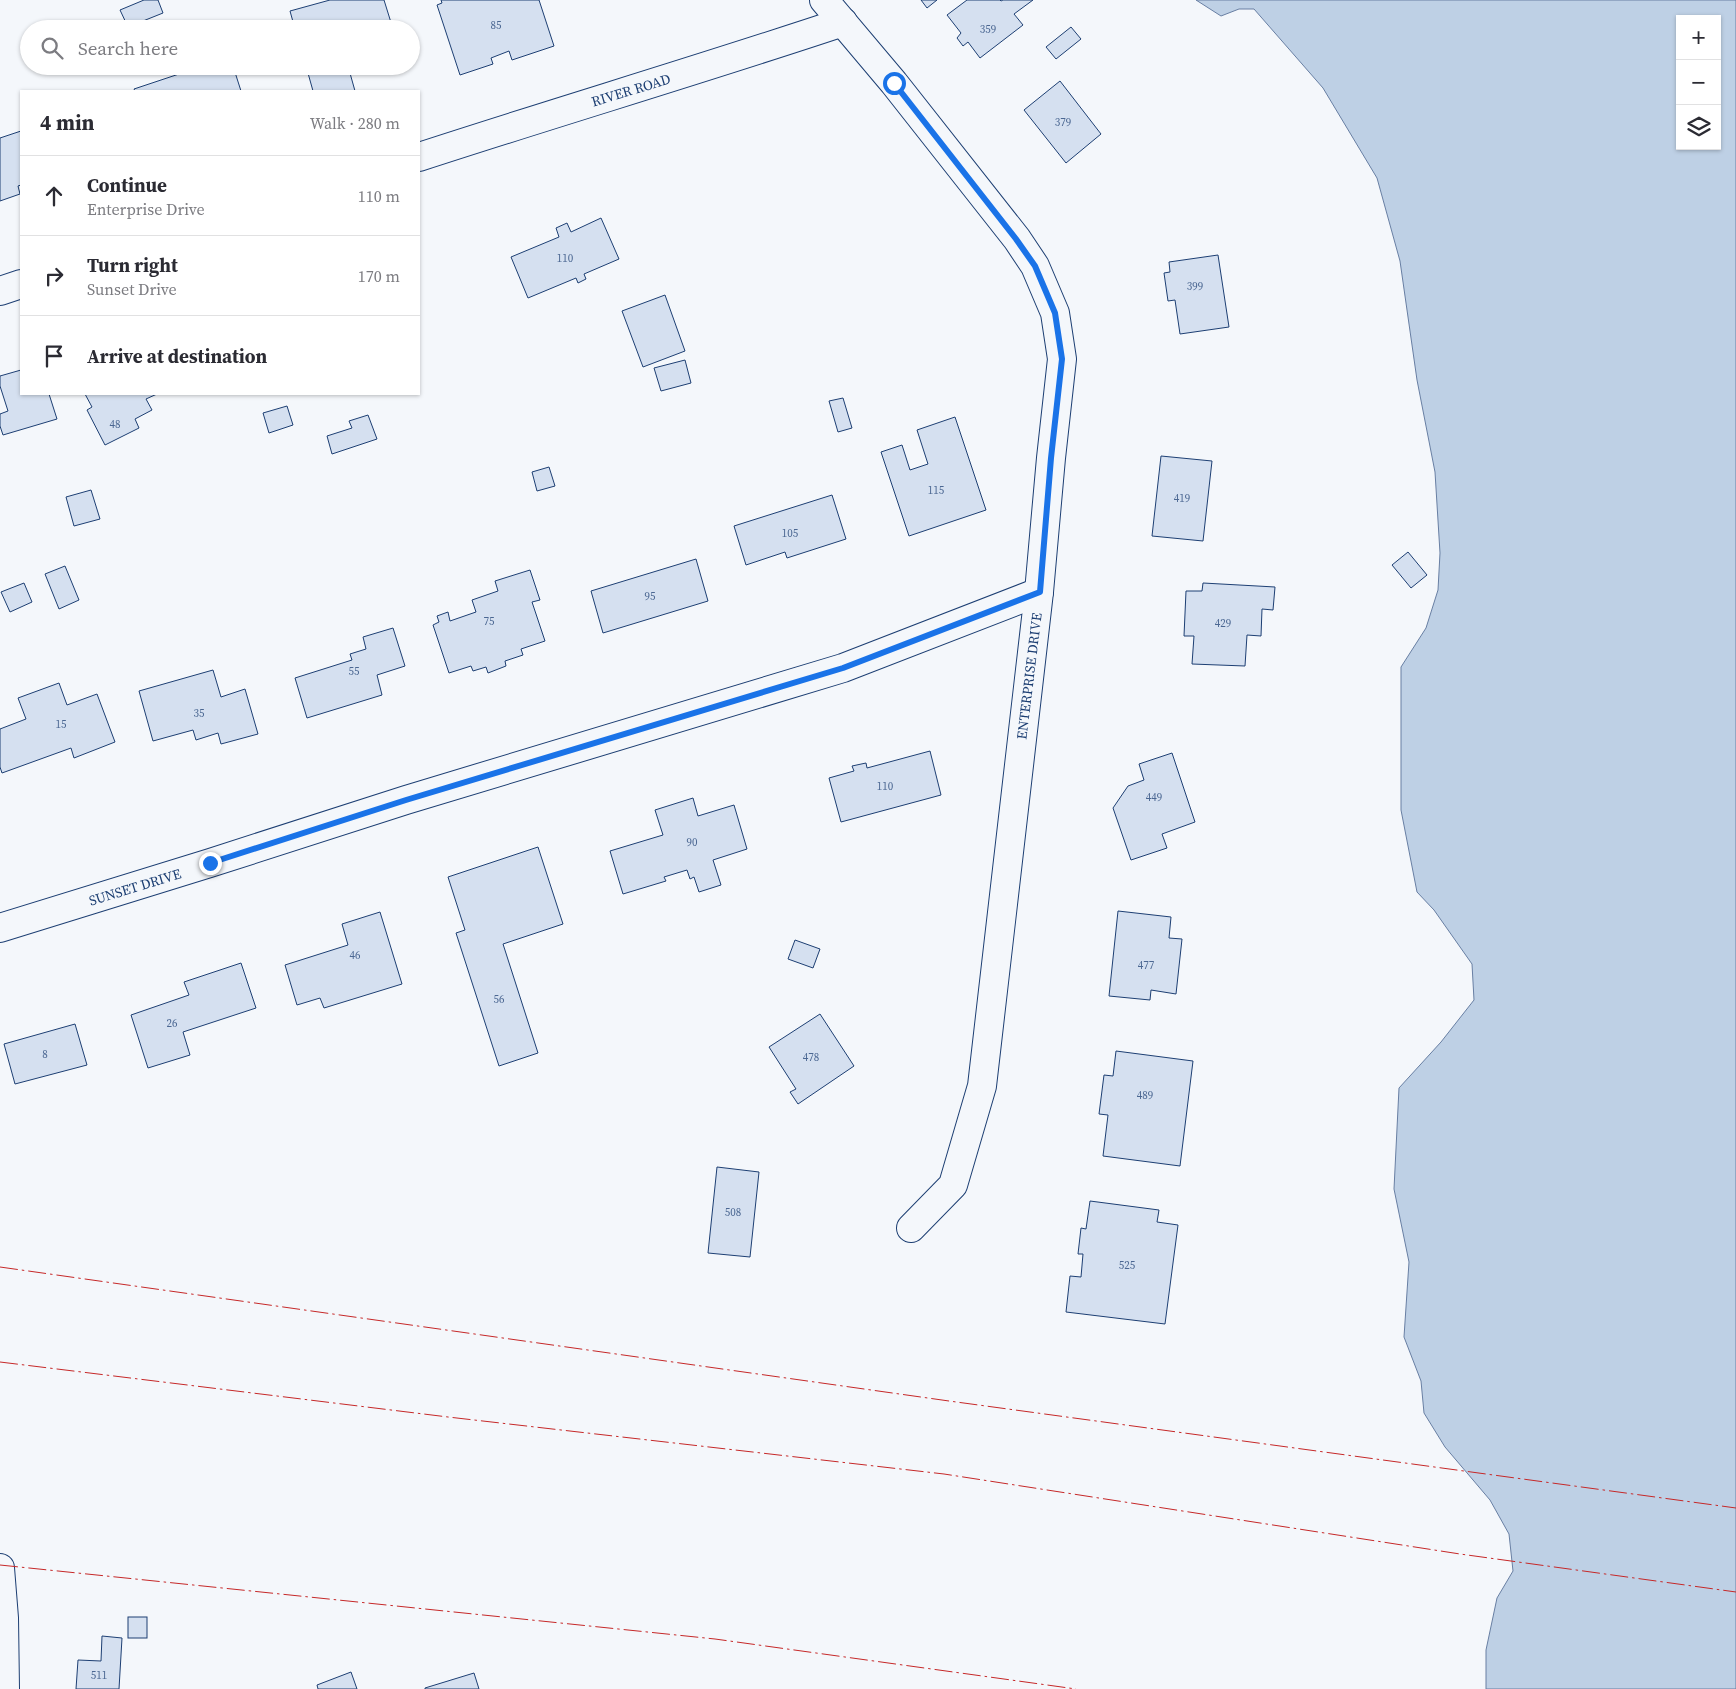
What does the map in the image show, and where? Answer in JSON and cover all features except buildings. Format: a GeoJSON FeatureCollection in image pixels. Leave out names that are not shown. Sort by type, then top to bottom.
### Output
{"type":"FeatureCollection","features":[{"type":"Feature","properties":{"kind":"street","name":"ENTERPRISE DRIVE"},"geometry":{"type":"LineString","coordinates":[[824,0],[894,83],[1035,266],[1055,313],[1062,359],[1051,458],[1040,592],[982,1086],[953,1185],[911,1228]]}},
{"type":"Feature","properties":{"kind":"street","name":"RIVER ROAD"},"geometry":{"type":"LineString","coordinates":[[420,157],[843,22]]}},
{"type":"Feature","properties":{"kind":"street"},"geometry":{"type":"LineString","coordinates":[[0,291],[20,284]]}},
{"type":"Feature","properties":{"kind":"street","name":"SUNSET DRIVE"},"geometry":{"type":"LineString","coordinates":[[0,928],[406,800],[843,668],[1040,592]]}},
{"type":"Feature","properties":{"kind":"street"},"geometry":{"type":"LineString","coordinates":[[0,1568],[4,1618],[5,1689]]}},
{"type":"Feature","properties":{"kind":"water"},"geometry":{"type":"Polygon","coordinates":[[[1196,0],[1736,0],[1736,1689],[1486,1689],[1486,1650],[1497,1598],[1513,1571],[1509,1534],[1490,1500],[1445,1447],[1424,1413],[1421,1381],[1404,1337],[1409,1262],[1394,1189],[1399,1088],[1441,1042],[1474,1000],[1472,964],[1434,910],[1417,892],[1401,810],[1401,667],[1426,628],[1438,590],[1440,553],[1435,472],[1417,380],[1400,261],[1377,178],[1323,88],[1254,9],[1239,9],[1221,16],[1196,0]]]}},
{"type":"Feature","properties":{"kind":"power"},"geometry":{"type":"LineString","coordinates":[[0,1267],[949,1401],[1736,1508]]}},
{"type":"Feature","properties":{"kind":"power"},"geometry":{"type":"LineString","coordinates":[[0,1362],[448,1417],[944,1474],[1460,1554],[1736,1592]]}},
{"type":"Feature","properties":{"kind":"power"},"geometry":{"type":"LineString","coordinates":[[0,1565],[715,1639],[1076,1689]]}},
{"type":"Feature","properties":{"kind":"route"},"geometry":{"type":"LineString","coordinates":[[210,863],[406,800],[843,668],[1040,592],[1051,458],[1062,359],[1055,313],[1035,266],[894,83]]}}]}
